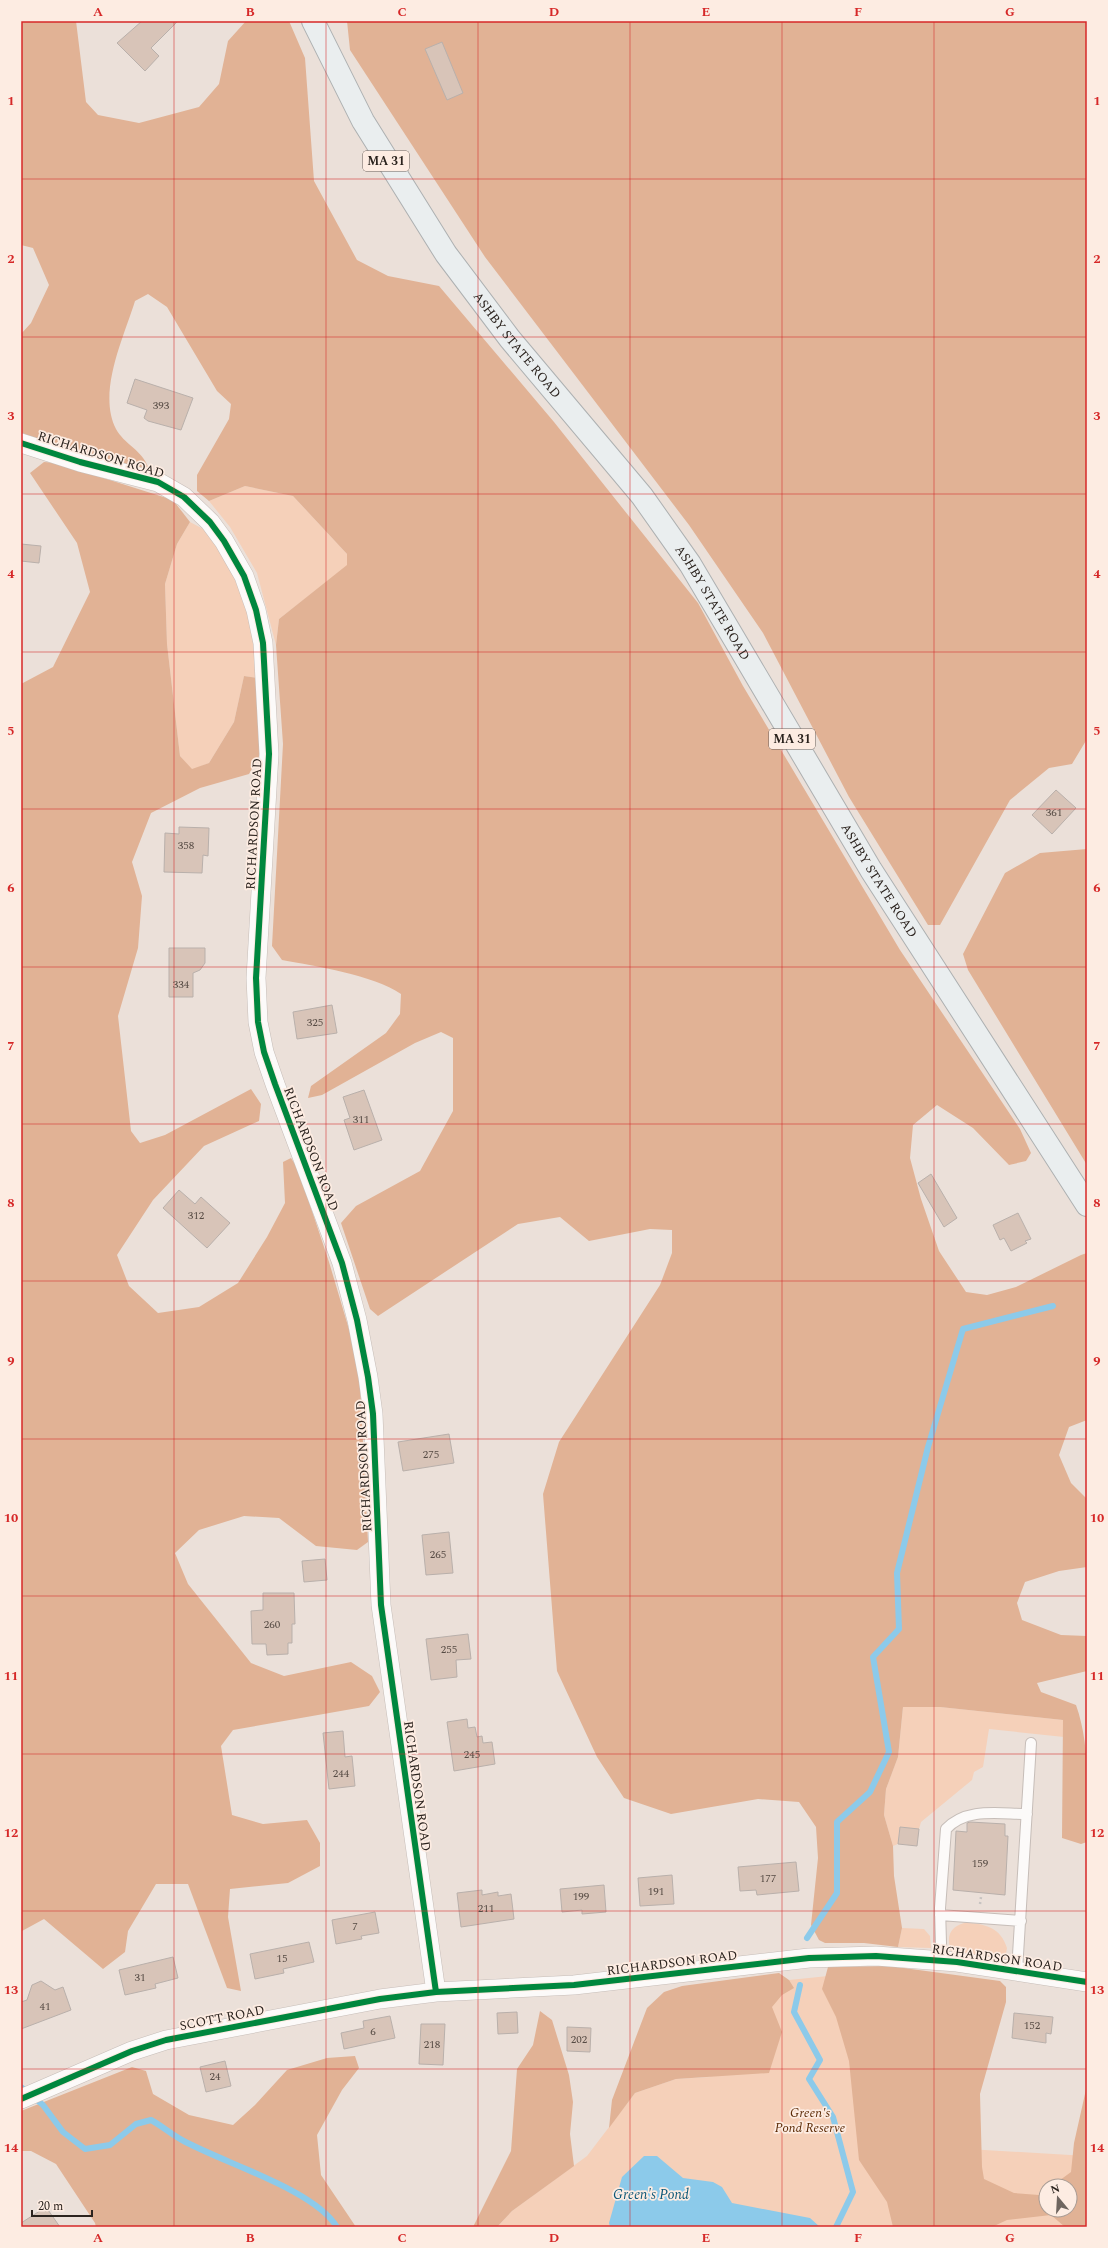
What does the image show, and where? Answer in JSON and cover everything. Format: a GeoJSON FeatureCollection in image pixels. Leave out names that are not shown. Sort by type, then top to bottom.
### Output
{"type":"FeatureCollection","features":[{"type":"Feature","properties":{"kind":"main road","name":"ASHBY STATE ROAD"},"geometry":{"type":"LineString","coordinates":[[313,21],[363,121],[446,254],[510,339],[642,496],[690,564],[822,790],[890,901],[1087,1204]]}},
{"type":"Feature","properties":{"kind":"street","name":"RICHARDSON ROAD"},"geometry":{"type":"LineString","coordinates":[[21,442],[80,462],[115,469],[158,482],[184,497],[210,522],[224,541],[244,576],[256,610],[263,643],[269,754],[256,978],[258,1022],[264,1052],[275,1084],[342,1263],[357,1320],[368,1377],[374,1427],[381,1606],[436,1992],[574,1985],[808,1958],[876,1956],[939,1961],[1087,1982]]}},
{"type":"Feature","properties":{"kind":"street","name":"SCOTT ROAD"},"geometry":{"type":"LineString","coordinates":[[21,2099],[132,2051],[166,2040],[380,1999],[436,1992]]}},
{"type":"Feature","properties":{"kind":"lane"},"geometry":{"type":"LineString","coordinates":[[1017,1971],[1031,1744]]}},
{"type":"Feature","properties":{"kind":"lane"},"geometry":{"type":"LineString","coordinates":[[939,1961],[941,1943],[940,1915],[946,1829],[953,1822],[970,1815],[1027,1814]]}},
{"type":"Feature","properties":{"kind":"lane"},"geometry":{"type":"LineString","coordinates":[[940,1915],[1021,1920]]}},
{"type":"Feature","properties":{"kind":"green space"},"geometry":{"type":"Polygon","coordinates":[[[245,486],[293,496],[347,554],[348,565],[279,619],[276,645],[257,573],[230,527],[209,501],[245,486]]]}},
{"type":"Feature","properties":{"kind":"green space"},"geometry":{"type":"Polygon","coordinates":[[[190,522],[207,531],[238,579],[253,622],[258,678],[244,676],[234,722],[209,763],[192,770],[180,756],[167,644],[165,584],[177,544],[190,522]]]}},
{"type":"Feature","properties":{"kind":"green space"},"geometry":{"type":"Polygon","coordinates":[[[903,1707],[940,1707],[1063,1720],[1064,1737],[989,1729],[983,1767],[974,1772],[972,1780],[921,1822],[919,1829],[900,1827],[898,1844],[893,1846],[884,1815],[886,1789],[898,1757],[903,1707]]]}},
{"type":"Feature","properties":{"kind":"green space"},"geometry":{"type":"Polygon","coordinates":[[[964,1923],[979,1924],[996,1931],[1001,1936],[1007,1948],[1005,1959],[951,1951],[949,1941],[950,1933],[955,1927],[964,1923]]]}},
{"type":"Feature","properties":{"kind":"green space"},"geometry":{"type":"Polygon","coordinates":[[[902,1928],[924,1929],[930,1936],[931,1948],[898,1947],[902,1928]]]}},
{"type":"Feature","properties":{"kind":"green space","name":"Green's Pond Reserve"},"geometry":{"type":"Polygon","coordinates":[[[907,1968],[917,2146],[1087,2156],[1087,2227],[497,2227],[512,2211],[587,2156],[635,2093],[676,2079],[710,2077],[730,1986],[907,1968]]]}},
{"type":"Feature","properties":{"kind":"shaded area"},"geometry":{"type":"Polygon","coordinates":[[[21,21],[76,21],[86,102],[98,115],[139,123],[199,107],[219,84],[228,41],[246,21],[289,21],[305,58],[314,181],[357,260],[388,276],[439,286],[554,422],[698,603],[743,686],[900,950],[1020,1129],[1031,1153],[1026,1161],[1009,1165],[973,1128],[937,1105],[913,1125],[910,1158],[921,1199],[939,1251],[966,1292],[987,1295],[1016,1287],[1087,1253],[1087,1420],[1069,1427],[1059,1455],[1071,1483],[1087,1499],[1087,1567],[1059,1571],[1025,1582],[1017,1603],[1022,1620],[1061,1635],[1087,1636],[1087,1671],[1037,1683],[1041,1692],[1076,1705],[1081,1721],[1086,1755],[1087,1842],[1081,1844],[1062,1838],[1063,1720],[940,1707],[903,1707],[898,1757],[886,1789],[884,1815],[893,1846],[894,1876],[902,1928],[898,1947],[864,1943],[825,1943],[819,1940],[811,1925],[818,1858],[816,1827],[799,1802],[758,1799],[671,1814],[624,1798],[597,1757],[557,1671],[543,1494],[559,1442],[660,1285],[672,1253],[672,1230],[650,1229],[589,1241],[560,1217],[518,1224],[378,1316],[370,1309],[341,1223],[356,1206],[420,1171],[453,1111],[453,1038],[441,1032],[415,1043],[322,1095],[308,1098],[311,1086],[386,1033],[400,1014],[401,994],[389,987],[360,976],[327,968],[282,960],[272,946],[283,744],[276,645],[279,619],[347,565],[347,554],[293,496],[245,486],[209,501],[197,491],[197,475],[229,419],[231,404],[217,391],[167,307],[148,294],[135,301],[114,365],[109,398],[111,414],[116,429],[119,434],[142,456],[148,467],[140,468],[40,443],[21,432],[21,334],[31,323],[49,285],[33,248],[21,245],[21,21]]]}},
{"type":"Feature","properties":{"kind":"shaded area"},"geometry":{"type":"Polygon","coordinates":[[[347,21],[1087,21],[1087,739],[1072,764],[1049,768],[1010,800],[940,925],[928,925],[849,797],[763,633],[689,525],[485,257],[350,50],[347,21]]]}},
{"type":"Feature","properties":{"kind":"shaded area"},"geometry":{"type":"Polygon","coordinates":[[[44,462],[56,463],[173,500],[190,522],[177,544],[165,584],[167,644],[180,756],[192,769],[209,763],[234,722],[244,676],[258,678],[260,755],[249,774],[200,788],[151,813],[132,862],[142,896],[138,948],[118,1016],[131,1131],[140,1143],[165,1135],[251,1089],[261,1104],[259,1121],[204,1146],[153,1200],[117,1255],[129,1286],[158,1313],[199,1307],[238,1283],[267,1237],[285,1203],[283,1162],[291,1158],[298,1169],[329,1262],[359,1363],[368,1542],[357,1550],[316,1546],[279,1518],[244,1516],[199,1530],[175,1553],[188,1584],[251,1663],[284,1676],[351,1662],[372,1676],[380,1692],[369,1706],[233,1730],[221,1746],[232,1815],[263,1824],[307,1820],[320,1843],[320,1866],[288,1883],[230,1889],[228,1917],[241,1991],[227,1988],[188,1884],[156,1884],[128,1931],[125,1952],[103,1969],[44,1919],[22,1931],[21,1935],[21,684],[53,667],[90,592],[77,543],[30,473],[44,462]]]}},
{"type":"Feature","properties":{"kind":"shaded area"},"geometry":{"type":"Polygon","coordinates":[[[1087,849],[1087,1165],[968,970],[963,954],[1005,873],[1040,853],[1087,849]]]}},
{"type":"Feature","properties":{"kind":"shaded area"},"geometry":{"type":"Polygon","coordinates":[[[889,1966],[1000,1981],[1006,1987],[1006,2002],[980,2094],[982,2167],[984,2179],[1014,2193],[1038,2195],[1038,2216],[1007,2220],[992,2227],[893,2227],[887,2202],[859,2160],[849,2061],[836,2017],[822,1989],[828,1967],[889,1966]]]}},
{"type":"Feature","properties":{"kind":"shaded area"},"geometry":{"type":"Polygon","coordinates":[[[779,1973],[789,1980],[794,1988],[782,1995],[772,2007],[782,2032],[769,2073],[676,2079],[635,2093],[609,2128],[612,2100],[647,2008],[664,1992],[682,1986],[779,1973]]]}},
{"type":"Feature","properties":{"kind":"shaded area"},"geometry":{"type":"Polygon","coordinates":[[[540,2011],[552,2020],[569,2075],[573,2102],[570,2134],[574,2166],[512,2211],[497,2227],[473,2227],[511,2151],[517,2069],[533,2045],[540,2011]]]}},
{"type":"Feature","properties":{"kind":"shaded area"},"geometry":{"type":"Polygon","coordinates":[[[355,2056],[359,2068],[342,2090],[317,2135],[321,2175],[356,2227],[96,2227],[95,2223],[56,2164],[31,2151],[21,2151],[21,2111],[132,2067],[146,2071],[153,2094],[189,2115],[233,2125],[255,2105],[287,2070],[327,2058],[355,2056]]]}},
{"type":"Feature","properties":{"kind":"shaded area"},"geometry":{"type":"Polygon","coordinates":[[[1087,2085],[1087,2227],[1065,2227],[1054,2218],[1078,2218],[1078,2178],[1063,2178],[1071,2172],[1074,2143],[1087,2085]]]}},
{"type":"Feature","properties":{"kind":"water","name":"Green's Pond"},"geometry":{"type":"Polygon","coordinates":[[[644,2156],[657,2156],[683,2178],[713,2182],[722,2187],[732,2203],[810,2218],[820,2227],[610,2227],[609,2223],[622,2177],[644,2156]]]}},
{"type":"Feature","properties":{"kind":"building"},"geometry":{"type":"Polygon","coordinates":[[[142,21],[178,21],[151,48],[159,56],[145,71],[117,43],[142,21]]]}},
{"type":"Feature","properties":{"kind":"building"},"geometry":{"type":"Polygon","coordinates":[[[442,42],[463,93],[447,100],[425,49],[442,42]]]}},
{"type":"Feature","properties":{"kind":"building"},"geometry":{"type":"Polygon","coordinates":[[[135,379],[193,398],[181,430],[148,421],[144,418],[147,410],[127,403],[135,379]]]}},
{"type":"Feature","properties":{"kind":"building"},"geometry":{"type":"Polygon","coordinates":[[[21,544],[41,546],[39,563],[21,561],[21,544]]]}},
{"type":"Feature","properties":{"kind":"building"},"geometry":{"type":"Polygon","coordinates":[[[1056,790],[1076,808],[1052,834],[1032,815],[1056,790]]]}},
{"type":"Feature","properties":{"kind":"building"},"geometry":{"type":"Polygon","coordinates":[[[179,827],[209,828],[208,856],[203,855],[202,873],[164,872],[165,833],[179,834],[179,827]]]}},
{"type":"Feature","properties":{"kind":"building"},"geometry":{"type":"Polygon","coordinates":[[[169,948],[205,948],[205,963],[200,970],[193,973],[193,997],[169,997],[169,948]]]}},
{"type":"Feature","properties":{"kind":"building"},"geometry":{"type":"Polygon","coordinates":[[[332,1005],[337,1033],[297,1039],[293,1012],[332,1005]]]}},
{"type":"Feature","properties":{"kind":"building"},"geometry":{"type":"Polygon","coordinates":[[[364,1090],[382,1140],[354,1150],[344,1120],[350,1118],[343,1097],[364,1090]]]}},
{"type":"Feature","properties":{"kind":"building"},"geometry":{"type":"Polygon","coordinates":[[[931,1174],[957,1218],[944,1227],[918,1183],[931,1174]]]}},
{"type":"Feature","properties":{"kind":"building"},"geometry":{"type":"Polygon","coordinates":[[[179,1190],[195,1204],[201,1197],[230,1223],[207,1248],[163,1208],[179,1190]]]}},
{"type":"Feature","properties":{"kind":"building"},"geometry":{"type":"Polygon","coordinates":[[[1018,1213],[1031,1239],[1025,1241],[1027,1243],[1011,1251],[1004,1238],[1000,1240],[993,1225],[1018,1213]]]}},
{"type":"Feature","properties":{"kind":"building"},"geometry":{"type":"Polygon","coordinates":[[[449,1434],[454,1463],[403,1471],[398,1442],[449,1434]]]}},
{"type":"Feature","properties":{"kind":"building"},"geometry":{"type":"Polygon","coordinates":[[[449,1532],[453,1573],[426,1575],[422,1535],[449,1532]]]}},
{"type":"Feature","properties":{"kind":"building"},"geometry":{"type":"Polygon","coordinates":[[[325,1559],[327,1580],[304,1582],[302,1561],[325,1559]]]}},
{"type":"Feature","properties":{"kind":"building"},"geometry":{"type":"Polygon","coordinates":[[[263,1593],[294,1593],[295,1624],[292,1624],[292,1643],[288,1643],[288,1654],[267,1655],[266,1644],[252,1644],[251,1611],[263,1610],[263,1593]]]}},
{"type":"Feature","properties":{"kind":"building"},"geometry":{"type":"Polygon","coordinates":[[[468,1634],[471,1659],[456,1660],[457,1677],[431,1680],[426,1639],[468,1634]]]}},
{"type":"Feature","properties":{"kind":"building"},"geometry":{"type":"Polygon","coordinates":[[[467,1719],[468,1728],[475,1727],[477,1737],[482,1736],[483,1743],[492,1742],[495,1764],[454,1771],[447,1722],[467,1719]]]}},
{"type":"Feature","properties":{"kind":"building"},"geometry":{"type":"Polygon","coordinates":[[[343,1731],[345,1757],[352,1756],[355,1786],[329,1789],[323,1733],[343,1731]]]}},
{"type":"Feature","properties":{"kind":"building"},"geometry":{"type":"Polygon","coordinates":[[[967,1823],[1005,1824],[1005,1836],[1008,1836],[1005,1895],[953,1890],[956,1831],[967,1832],[967,1823]]]}},
{"type":"Feature","properties":{"kind":"building"},"geometry":{"type":"Polygon","coordinates":[[[900,1827],[919,1829],[917,1846],[898,1844],[900,1827]]]}},
{"type":"Feature","properties":{"kind":"building"},"geometry":{"type":"Polygon","coordinates":[[[796,1862],[799,1891],[757,1895],[756,1890],[740,1891],[738,1867],[796,1862]]]}},
{"type":"Feature","properties":{"kind":"building"},"geometry":{"type":"Polygon","coordinates":[[[672,1875],[674,1904],[640,1906],[638,1878],[672,1875]]]}},
{"type":"Feature","properties":{"kind":"building"},"geometry":{"type":"Polygon","coordinates":[[[604,1885],[606,1912],[582,1914],[582,1910],[562,1912],[560,1889],[604,1885]]]}},
{"type":"Feature","properties":{"kind":"building"},"geometry":{"type":"Polygon","coordinates":[[[482,1890],[482,1895],[498,1892],[498,1896],[511,1894],[514,1919],[461,1927],[457,1893],[482,1890]]]}},
{"type":"Feature","properties":{"kind":"building"},"geometry":{"type":"Polygon","coordinates":[[[375,1912],[379,1933],[361,1936],[362,1939],[336,1944],[332,1920],[375,1912]]]}},
{"type":"Feature","properties":{"kind":"building"},"geometry":{"type":"Polygon","coordinates":[[[309,1942],[314,1962],[283,1969],[284,1973],[255,1979],[250,1954],[309,1942]]]}},
{"type":"Feature","properties":{"kind":"building"},"geometry":{"type":"Polygon","coordinates":[[[173,1957],[178,1978],[155,1984],[156,1988],[125,1995],[119,1970],[173,1957]]]}},
{"type":"Feature","properties":{"kind":"building"},"geometry":{"type":"Polygon","coordinates":[[[41,1981],[55,1990],[63,1987],[71,2010],[21,2029],[21,2002],[27,2000],[32,1985],[41,1981]]]}},
{"type":"Feature","properties":{"kind":"building"},"geometry":{"type":"Polygon","coordinates":[[[517,2012],[518,2033],[498,2034],[497,2013],[517,2012]]]}},
{"type":"Feature","properties":{"kind":"building"},"geometry":{"type":"Polygon","coordinates":[[[1014,2013],[1053,2017],[1051,2034],[1046,2033],[1046,2043],[1012,2038],[1014,2013]]]}},
{"type":"Feature","properties":{"kind":"building"},"geometry":{"type":"Polygon","coordinates":[[[390,2016],[395,2038],[344,2049],[341,2033],[364,2028],[363,2021],[390,2016]]]}},
{"type":"Feature","properties":{"kind":"building"},"geometry":{"type":"Polygon","coordinates":[[[421,2024],[445,2024],[443,2065],[419,2064],[421,2024]]]}},
{"type":"Feature","properties":{"kind":"building"},"geometry":{"type":"Polygon","coordinates":[[[567,2027],[591,2028],[590,2052],[567,2051],[567,2027]]]}},
{"type":"Feature","properties":{"kind":"building"},"geometry":{"type":"Polygon","coordinates":[[[225,2061],[231,2086],[206,2092],[200,2067],[225,2061]]]}},
{"type":"Feature","properties":{"kind":"building"},"geometry":{"type":"Polygon","coordinates":[[[46,2207],[60,2227],[21,2227],[21,2223],[46,2207]]]}},
{"type":"Feature","properties":{"kind":"waterway"},"geometry":{"type":"LineString","coordinates":[[807,1938],[837,1893],[837,1822],[870,1792],[889,1752],[873,1657],[899,1629],[897,1573],[928,1447],[963,1329],[1053,1306]]}},
{"type":"Feature","properties":{"kind":"waterway"},"geometry":{"type":"LineString","coordinates":[[800,1985],[794,2012],[820,2060],[809,2079],[833,2117],[853,2192],[836,2227]]}},
{"type":"Feature","properties":{"kind":"waterway"},"geometry":{"type":"LineString","coordinates":[[21,2087],[43,2105],[63,2132],[85,2149],[110,2145],[136,2124],[151,2120],[178,2138],[199,2149],[289,2189],[325,2213],[337,2227]]}},
{"type":"Feature","properties":{"kind":"cycle path"},"geometry":{"type":"LineString","coordinates":[[21,443],[80,462],[158,482],[184,497],[210,522],[224,541],[244,576],[256,610],[263,643],[269,754],[256,978],[258,1022],[264,1052],[275,1084],[342,1263],[357,1320],[368,1377],[373,1414],[381,1605],[436,1992]]}},
{"type":"Feature","properties":{"kind":"cycle path"},"geometry":{"type":"LineString","coordinates":[[21,2099],[132,2051],[166,2040],[380,1999],[436,1992],[574,1985],[809,1958],[876,1956],[957,1962],[1087,1982]]}}]}
